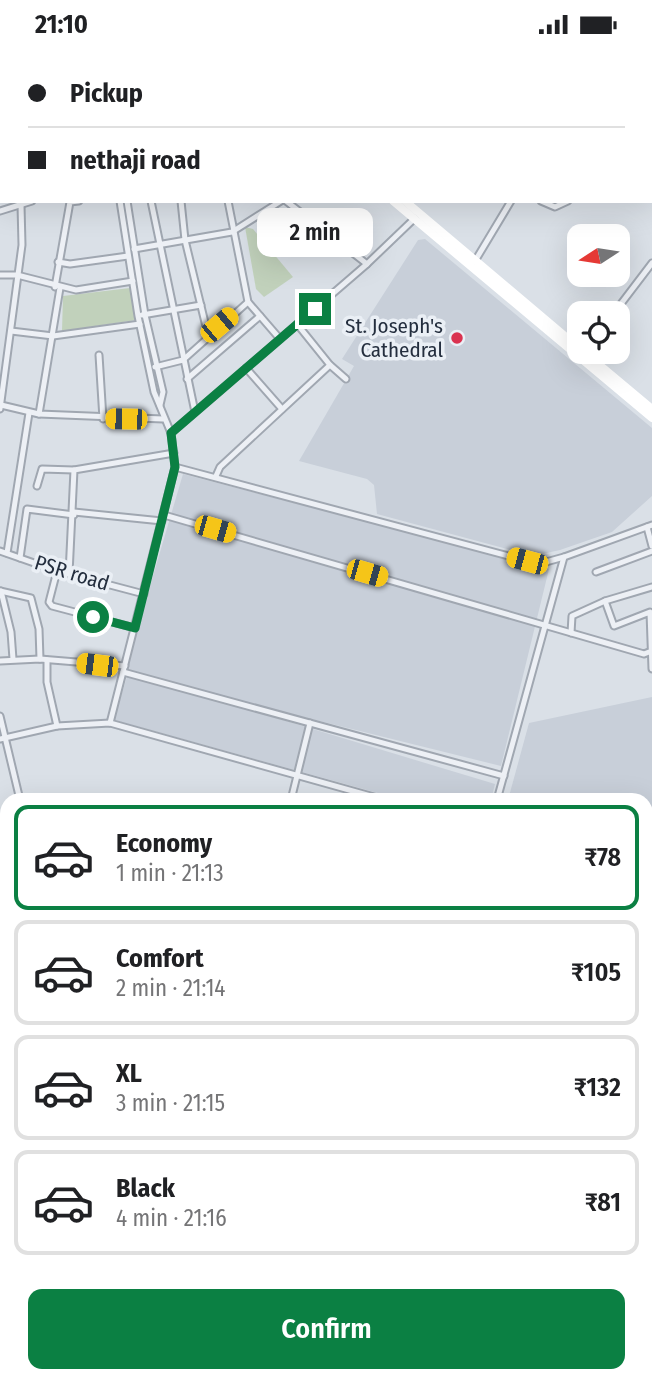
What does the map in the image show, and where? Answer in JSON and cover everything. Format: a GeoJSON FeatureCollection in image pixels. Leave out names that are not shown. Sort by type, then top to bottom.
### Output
{"type":"FeatureCollection","features":[{"type":"Feature","properties":{"kind":"main road"},"geometry":{"type":"LineString","coordinates":[[396,203],[417,216],[567,340]]}},
{"type":"Feature","properties":{"kind":"main road"},"geometry":{"type":"LineString","coordinates":[[407,203],[417,216]]}},
{"type":"Feature","properties":{"kind":"main road"},"geometry":{"type":"LineString","coordinates":[[595,364],[652,418]]}},
{"type":"Feature","properties":{"kind":"main road"},"geometry":{"type":"LineString","coordinates":[[597,364],[652,409]]}},
{"type":"Feature","properties":{"kind":"street"},"geometry":{"type":"LineString","coordinates":[[0,211],[26,203]]}},
{"type":"Feature","properties":{"kind":"street"},"geometry":{"type":"LineString","coordinates":[[39,414],[53,337],[58,262],[70,203]]}},
{"type":"Feature","properties":{"kind":"street"},"geometry":{"type":"LineString","coordinates":[[110,723],[175,467],[171,433],[163,419],[160,405],[163,392],[140,324],[142,316],[120,203]]}},
{"type":"Feature","properties":{"kind":"street"},"geometry":{"type":"LineString","coordinates":[[127,203],[133,282],[154,367]]}},
{"type":"Feature","properties":{"kind":"street"},"geometry":{"type":"LineString","coordinates":[[151,203],[195,412]]}},
{"type":"Feature","properties":{"kind":"street"},"geometry":{"type":"LineString","coordinates":[[181,203],[185,240],[208,335]]}},
{"type":"Feature","properties":{"kind":"street"},"geometry":{"type":"LineString","coordinates":[[228,203],[248,302],[280,339]]}},
{"type":"Feature","properties":{"kind":"street"},"geometry":{"type":"LineString","coordinates":[[58,262],[70,264],[159,244],[232,232],[278,203]]}},
{"type":"Feature","properties":{"kind":"street"},"geometry":{"type":"LineString","coordinates":[[289,203],[366,264]]}},
{"type":"Feature","properties":{"kind":"street"},"geometry":{"type":"LineString","coordinates":[[473,265],[510,203]]}},
{"type":"Feature","properties":{"kind":"street"},"geometry":{"type":"LineString","coordinates":[[546,203],[555,207],[564,203]]}},
{"type":"Feature","properties":{"kind":"street"},"geometry":{"type":"LineString","coordinates":[[21,205],[23,229],[0,407],[29,413],[103,419],[163,419]]}},
{"type":"Feature","properties":{"kind":"street"},"geometry":{"type":"LineString","coordinates":[[171,433],[366,264],[417,216]]}},
{"type":"Feature","properties":{"kind":"street"},"geometry":{"type":"LineString","coordinates":[[623,301],[652,263]]}},
{"type":"Feature","properties":{"kind":"street"},"geometry":{"type":"LineString","coordinates":[[645,272],[652,277]]}},
{"type":"Feature","properties":{"kind":"street"},"geometry":{"type":"LineString","coordinates":[[0,275],[17,275],[57,288],[76,290],[133,282]]}},
{"type":"Feature","properties":{"kind":"street"},"geometry":{"type":"LineString","coordinates":[[154,367],[183,360],[248,302]]}},
{"type":"Feature","properties":{"kind":"street"},"geometry":{"type":"LineString","coordinates":[[142,316],[201,305]]}},
{"type":"Feature","properties":{"kind":"street"},"geometry":{"type":"LineString","coordinates":[[187,379],[260,316]]}},
{"type":"Feature","properties":{"kind":"street"},"geometry":{"type":"LineString","coordinates":[[11,331],[53,337],[140,324]]}},
{"type":"Feature","properties":{"kind":"street"},"geometry":{"type":"LineString","coordinates":[[297,324],[330,365],[346,379]]}},
{"type":"Feature","properties":{"kind":"street"},"geometry":{"type":"LineString","coordinates":[[99,355],[103,419]]}},
{"type":"Feature","properties":{"kind":"street"},"geometry":{"type":"LineString","coordinates":[[216,476],[220,467],[330,365]]}},
{"type":"Feature","properties":{"kind":"street"},"geometry":{"type":"LineString","coordinates":[[246,368],[282,409]]}},
{"type":"Feature","properties":{"kind":"street"},"geometry":{"type":"LineString","coordinates":[[7,553],[29,413]]}},
{"type":"Feature","properties":{"kind":"street"},"geometry":{"type":"LineString","coordinates":[[37,486],[42,469],[74,470],[174,453]]}},
{"type":"Feature","properties":{"kind":"street"},"geometry":{"type":"LineString","coordinates":[[175,467],[527,561],[546,562],[564,557],[650,526],[652,548],[596,572]]}},
{"type":"Feature","properties":{"kind":"street"},"geometry":{"type":"LineString","coordinates":[[69,574],[74,514],[74,470]]}},
{"type":"Feature","properties":{"kind":"street"},"geometry":{"type":"LineString","coordinates":[[20,558],[27,509],[163,518],[644,654],[649,652]]}},
{"type":"Feature","properties":{"kind":"street","name":"PSR road"},"geometry":{"type":"LineString","coordinates":[[0,551],[57,571],[144,594]]}},
{"type":"Feature","properties":{"kind":"street"},"geometry":{"type":"LineString","coordinates":[[499,793],[564,557]]}},
{"type":"Feature","properties":{"kind":"street"},"geometry":{"type":"LineString","coordinates":[[57,571],[49,601],[52,606],[135,628]]}},
{"type":"Feature","properties":{"kind":"street"},"geometry":{"type":"LineString","coordinates":[[571,633],[572,616],[605,601],[652,587]]}},
{"type":"Feature","properties":{"kind":"street"},"geometry":{"type":"LineString","coordinates":[[13,659],[11,632],[0,591],[31,598],[57,726]]}},
{"type":"Feature","properties":{"kind":"street"},"geometry":{"type":"LineString","coordinates":[[605,601],[614,626],[648,612],[652,669]]}},
{"type":"Feature","properties":{"kind":"street"},"geometry":{"type":"LineString","coordinates":[[0,661],[43,659],[124,669],[503,776]]}},
{"type":"Feature","properties":{"kind":"street"},"geometry":{"type":"LineString","coordinates":[[0,716],[3,739],[18,793]]}},
{"type":"Feature","properties":{"kind":"street"},"geometry":{"type":"LineString","coordinates":[[3,739],[57,726],[110,723],[296,775],[350,793]]}},
{"type":"Feature","properties":{"kind":"street"},"geometry":{"type":"LineString","coordinates":[[292,793],[310,723]]}},
{"type":"Feature","properties":{"kind":"shaded area"},"geometry":{"type":"Polygon","coordinates":[[[425,239],[567,357],[567,364],[575,364],[652,428],[652,496],[612,532],[560,550],[533,556],[377,514],[374,485],[367,479],[299,461],[354,366],[342,359],[418,240],[425,239]]]}},
{"type":"Feature","properties":{"kind":"shaded area"},"geometry":{"type":"Polygon","coordinates":[[[183,474],[549,569],[501,766],[130,674],[495,784],[493,793],[378,793],[114,720],[128,673],[125,671],[183,474]]]}},
{"type":"Feature","properties":{"kind":"shaded area"},"geometry":{"type":"Polygon","coordinates":[[[652,697],[652,793],[510,793],[529,723],[652,697]]]}},
{"type":"Feature","properties":{"kind":"green space"},"geometry":{"type":"Polygon","coordinates":[[[245,227],[253,229],[293,277],[264,297],[256,289],[245,227]]]}},
{"type":"Feature","properties":{"kind":"green space"},"geometry":{"type":"Polygon","coordinates":[[[130,288],[136,320],[62,331],[63,296],[130,288]]]}},
{"type":"Feature","properties":{"kind":"place","name":"St. Joseph's Cathedral"},"geometry":{"type":"Point","coordinates":[457,338]}},
{"type":"Feature","properties":{"kind":"route"},"geometry":{"type":"LineString","coordinates":[[93,617],[135,628],[175,467],[171,433],[315,309]]}}]}
